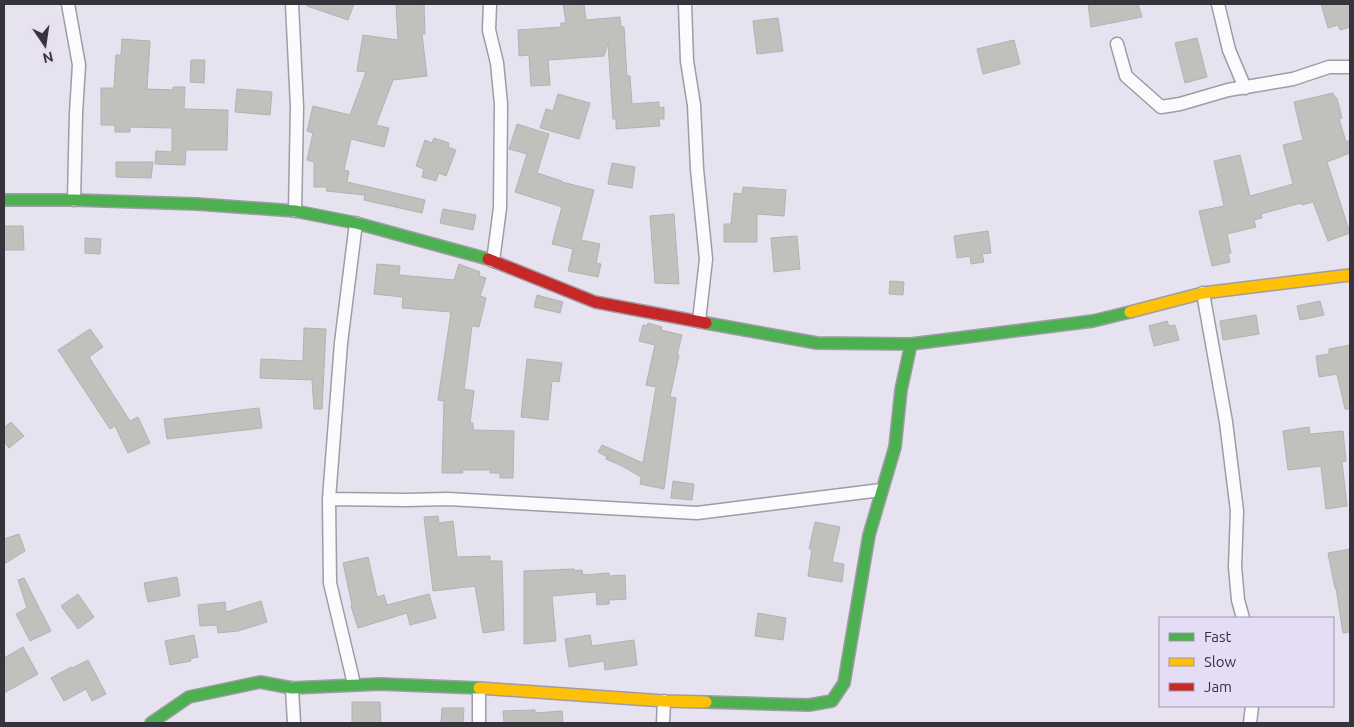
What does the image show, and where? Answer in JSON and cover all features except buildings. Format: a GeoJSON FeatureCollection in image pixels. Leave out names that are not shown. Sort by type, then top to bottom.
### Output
{"type":"FeatureCollection","features":[{"type":"Feature","properties":{"kind":"street"},"geometry":{"type":"LineString","coordinates":[[68,4],[79,65],[74,200]]}},
{"type":"Feature","properties":{"kind":"street"},"geometry":{"type":"LineString","coordinates":[[292,4],[297,108],[295,211]]}},
{"type":"Feature","properties":{"kind":"street"},"geometry":{"type":"LineString","coordinates":[[490,4],[489,30],[497,63],[501,112],[500,208],[493,261]]}},
{"type":"Feature","properties":{"kind":"street"},"geometry":{"type":"LineString","coordinates":[[684,4],[687,61],[694,105],[706,259],[699,321]]}},
{"type":"Feature","properties":{"kind":"street"},"geometry":{"type":"LineString","coordinates":[[1218,4],[1229,50],[1245,88]]}},
{"type":"Feature","properties":{"kind":"street"},"geometry":{"type":"LineString","coordinates":[[1117,44],[1126,76],[1161,107],[1293,79],[1328,67],[1350,68]]}},
{"type":"Feature","properties":{"kind":"street"},"geometry":{"type":"LineString","coordinates":[[4,200],[197,204],[295,211],[356,223],[493,261],[595,302],[817,343],[911,344],[1093,321],[1203,293],[1350,275]]}},
{"type":"Feature","properties":{"kind":"street"},"geometry":{"type":"LineString","coordinates":[[354,684],[330,583],[329,499],[341,342],[356,223]]}},
{"type":"Feature","properties":{"kind":"street"},"geometry":{"type":"LineString","coordinates":[[1203,293],[1227,432],[1237,511],[1235,567],[1238,600],[1243,617]]}},
{"type":"Feature","properties":{"kind":"street"},"geometry":{"type":"LineString","coordinates":[[151,723],[189,697],[260,682],[292,688],[354,684],[479,689],[664,701],[809,705],[832,701],[844,683],[869,535],[895,447],[901,390],[911,344]]}},
{"type":"Feature","properties":{"kind":"street"},"geometry":{"type":"LineString","coordinates":[[329,499],[448,499],[698,513],[882,490]]}},
{"type":"Feature","properties":{"kind":"street"},"geometry":{"type":"LineString","coordinates":[[292,688],[294,723]]}},
{"type":"Feature","properties":{"kind":"street"},"geometry":{"type":"LineString","coordinates":[[479,689],[479,723]]}},
{"type":"Feature","properties":{"kind":"street"},"geometry":{"type":"LineString","coordinates":[[663,723],[664,701]]}},
{"type":"Feature","properties":{"kind":"street"},"geometry":{"type":"LineString","coordinates":[[1250,723],[1252,707]]}},
{"type":"Feature","properties":{"kind":"traffic: fast"},"geometry":{"type":"LineString","coordinates":[[4,200],[197,204],[295,211],[356,223],[488,259]]}},
{"type":"Feature","properties":{"kind":"traffic: fast"},"geometry":{"type":"LineString","coordinates":[[706,323],[817,343],[911,344],[1093,321],[1130,312]]}},
{"type":"Feature","properties":{"kind":"traffic: fast"},"geometry":{"type":"LineString","coordinates":[[706,702],[809,705],[832,701],[844,683],[869,535],[895,447],[901,390],[911,344]]}},
{"type":"Feature","properties":{"kind":"traffic: fast"},"geometry":{"type":"LineString","coordinates":[[151,723],[189,697],[260,682],[292,688],[380,684],[479,688]]}},
{"type":"Feature","properties":{"kind":"traffic: slow"},"geometry":{"type":"LineString","coordinates":[[1130,312],[1203,293],[1350,275]]}},
{"type":"Feature","properties":{"kind":"traffic: slow"},"geometry":{"type":"LineString","coordinates":[[479,688],[664,701],[706,702]]}},
{"type":"Feature","properties":{"kind":"traffic: jam"},"geometry":{"type":"LineString","coordinates":[[488,259],[595,302],[706,323]]}}]}
